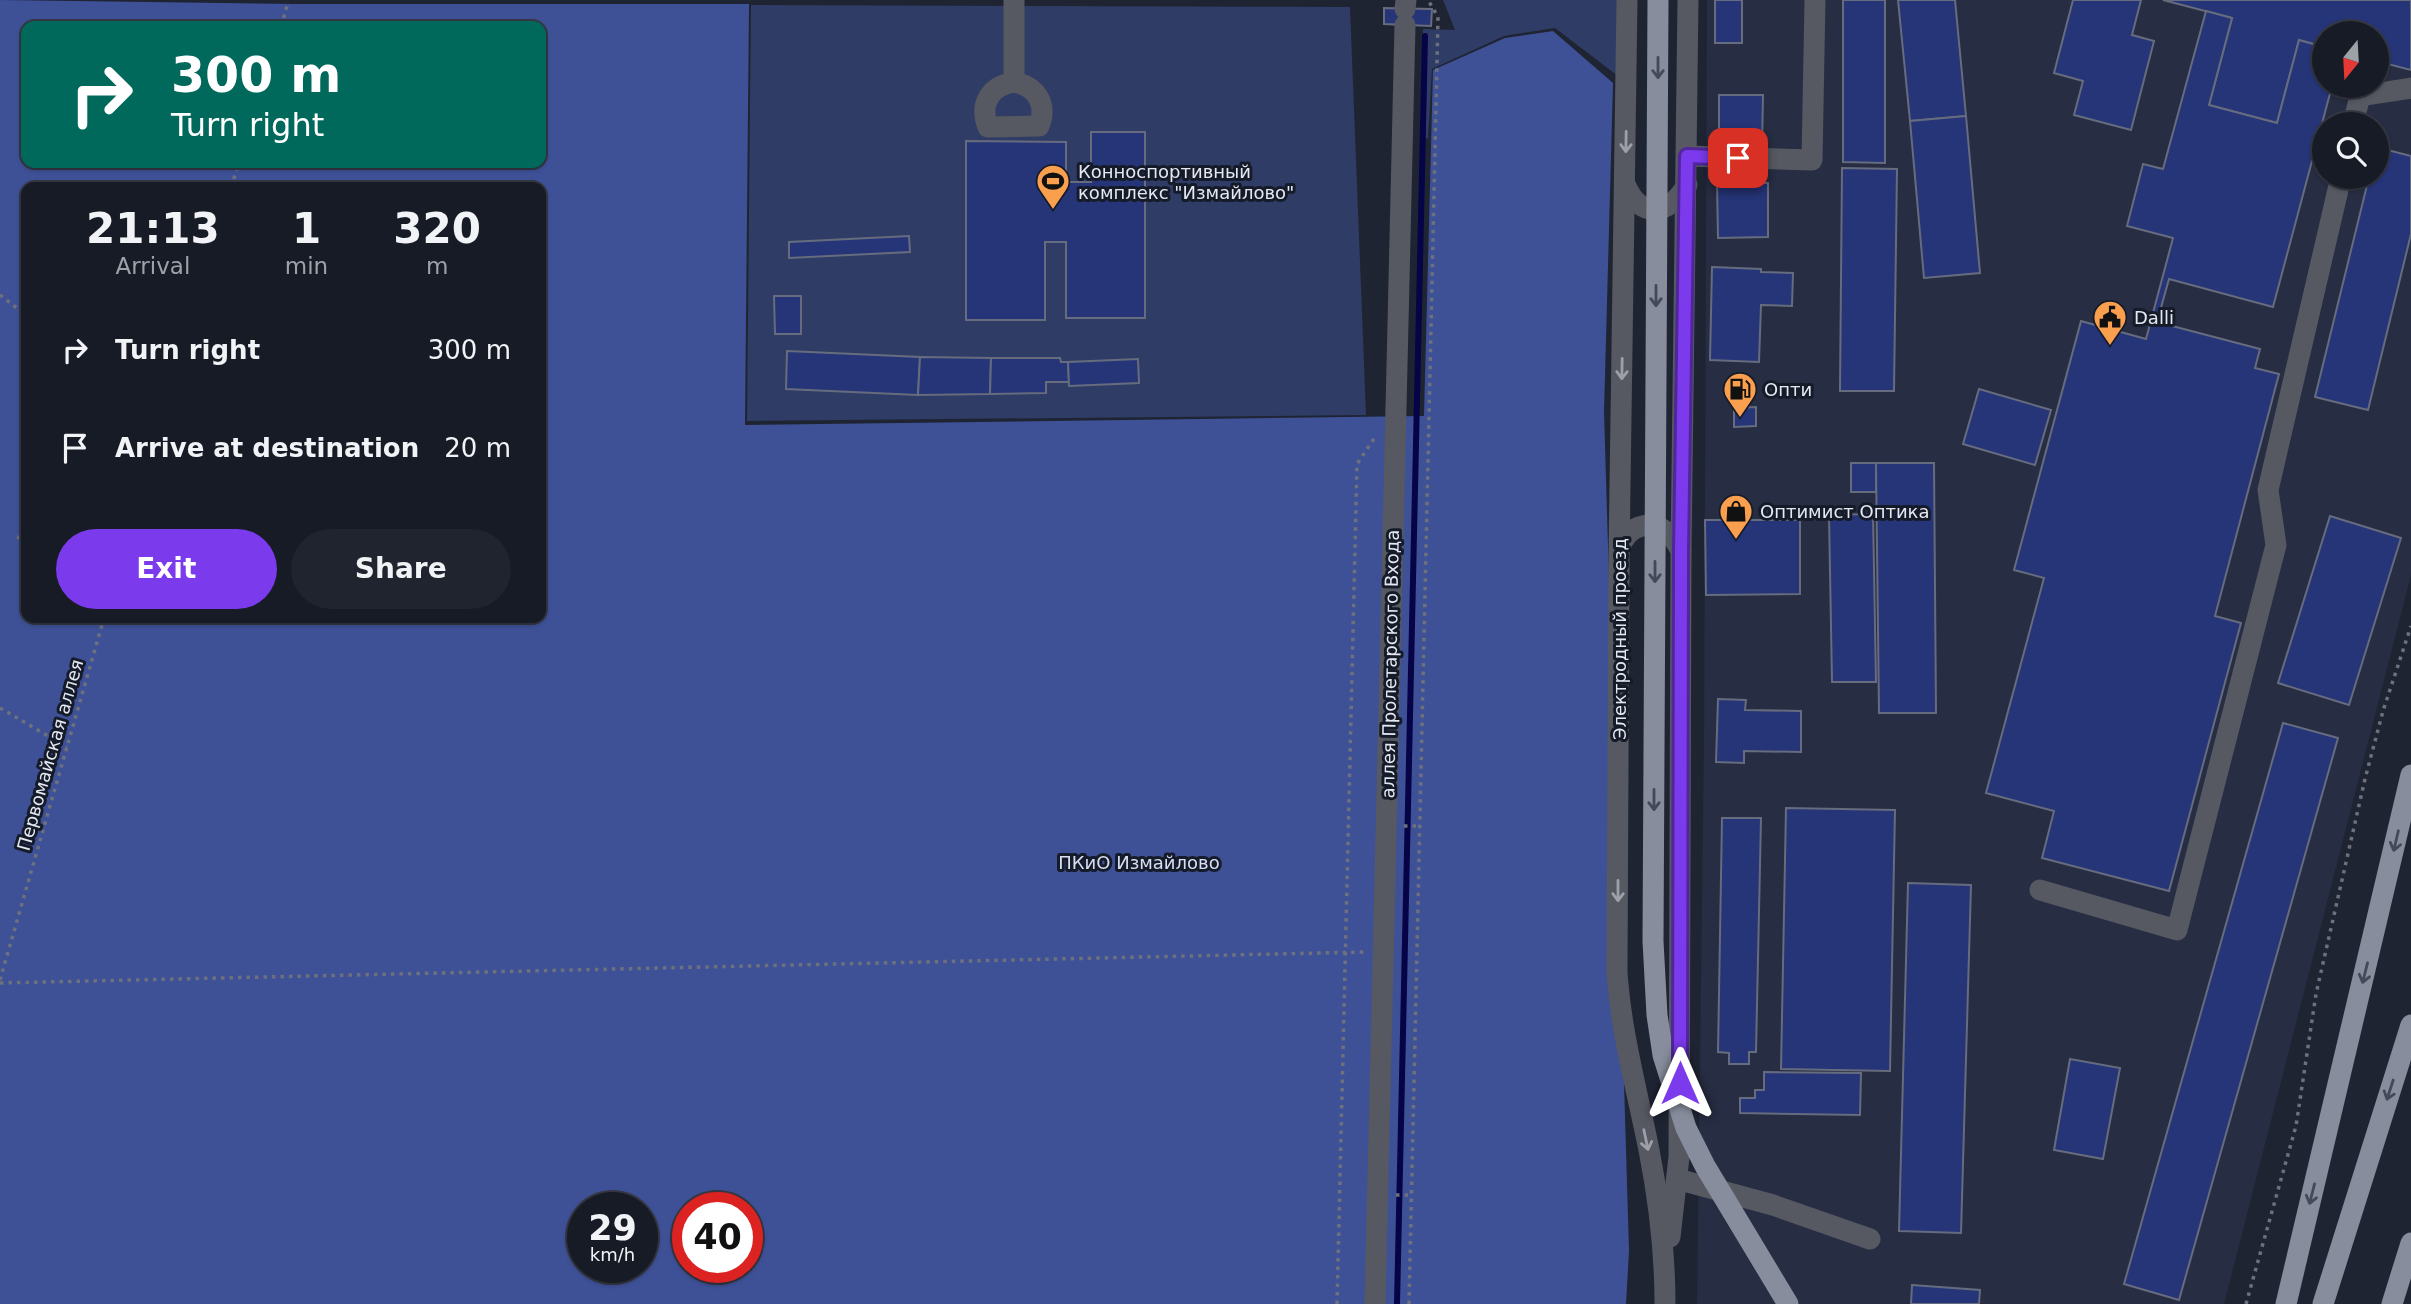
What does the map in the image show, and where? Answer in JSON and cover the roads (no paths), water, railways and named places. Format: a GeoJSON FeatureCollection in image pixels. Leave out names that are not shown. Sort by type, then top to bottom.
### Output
{"type":"FeatureCollection","features":[{"type":"Feature","properties":{"kind":"main road"},"geometry":{"type":"LineString","coordinates":[[1658,0],[1653,913],[1657,1015],[1663,1055],[1686,1128],[1705,1166],[1788,1304]]}},
{"type":"Feature","properties":{"kind":"main road"},"geometry":{"type":"LineString","coordinates":[[2286,1304],[2411,775]]}},
{"type":"Feature","properties":{"kind":"main road"},"geometry":{"type":"LineString","coordinates":[[2323,1304],[2411,1025]]}},
{"type":"Feature","properties":{"kind":"main road"},"geometry":{"type":"LineString","coordinates":[[2392,1304],[2411,1243]]}},
{"type":"Feature","properties":{"kind":"street"},"geometry":{"type":"LineString","coordinates":[[1014,0],[1014,82]]}},
{"type":"Feature","properties":{"kind":"street","name":"Электродный проезд"},"geometry":{"type":"LineString","coordinates":[[1627,0],[1619,555],[1617,972],[1619,1009],[1661,1226],[1665,1304]]}},
{"type":"Feature","properties":{"kind":"street","name":"Электродный проезд"},"geometry":{"type":"LineString","coordinates":[[1665,1274],[1677,1179],[1681,1070],[1681,551],[1688,0]]}},
{"type":"Feature","properties":{"kind":"street"},"geometry":{"type":"LineString","coordinates":[[1687,156],[1812,160],[1815,0]]}},
{"type":"Feature","properties":{"kind":"street","name":"аллея Пролетарского Входа"},"geometry":{"type":"LineString","coordinates":[[1375,1304],[1405,11]]}},
{"type":"Feature","properties":{"kind":"street"},"geometry":{"type":"LineString","coordinates":[[2356,112],[2360,96],[2411,88]]}},
{"type":"Feature","properties":{"kind":"street"},"geometry":{"type":"LineString","coordinates":[[1625,184],[1631,199],[1641,207],[1656,210],[1670,206],[1687,185]]}},
{"type":"Feature","properties":{"kind":"street"},"geometry":{"type":"LineString","coordinates":[[2040,890],[2177,930],[2276,545],[2268,491],[2338,189]]}},
{"type":"Feature","properties":{"kind":"street"},"geometry":{"type":"LineString","coordinates":[[1619,555],[1628,532],[1637,526],[1661,529],[1672,536],[1681,551]]}},
{"type":"Feature","properties":{"kind":"street"},"geometry":{"type":"LineString","coordinates":[[1677,1179],[1773,1205],[1870,1238]]}},
{"type":"Feature","properties":{"kind":"waterway"},"geometry":{"type":"LineString","coordinates":[[1397,1304],[1425,36]]}},
{"type":"Feature","properties":{"kind":"place","name":"Конноспортивный комплекс \"Измайлово\""},"geometry":{"type":"Point","coordinates":[1053,211]}},
{"type":"Feature","properties":{"kind":"place","name":"Dalli"},"geometry":{"type":"Point","coordinates":[2110,347]}},
{"type":"Feature","properties":{"kind":"place","name":"Опти"},"geometry":{"type":"Point","coordinates":[1740,419]}},
{"type":"Feature","properties":{"kind":"place","name":"Оптимист Оптика"},"geometry":{"type":"Point","coordinates":[1736,541]}},
{"type":"Feature","properties":{"kind":"park label","name":"ПКиО Измайлово"},"geometry":{"type":"Point","coordinates":[1139,862]}}]}
